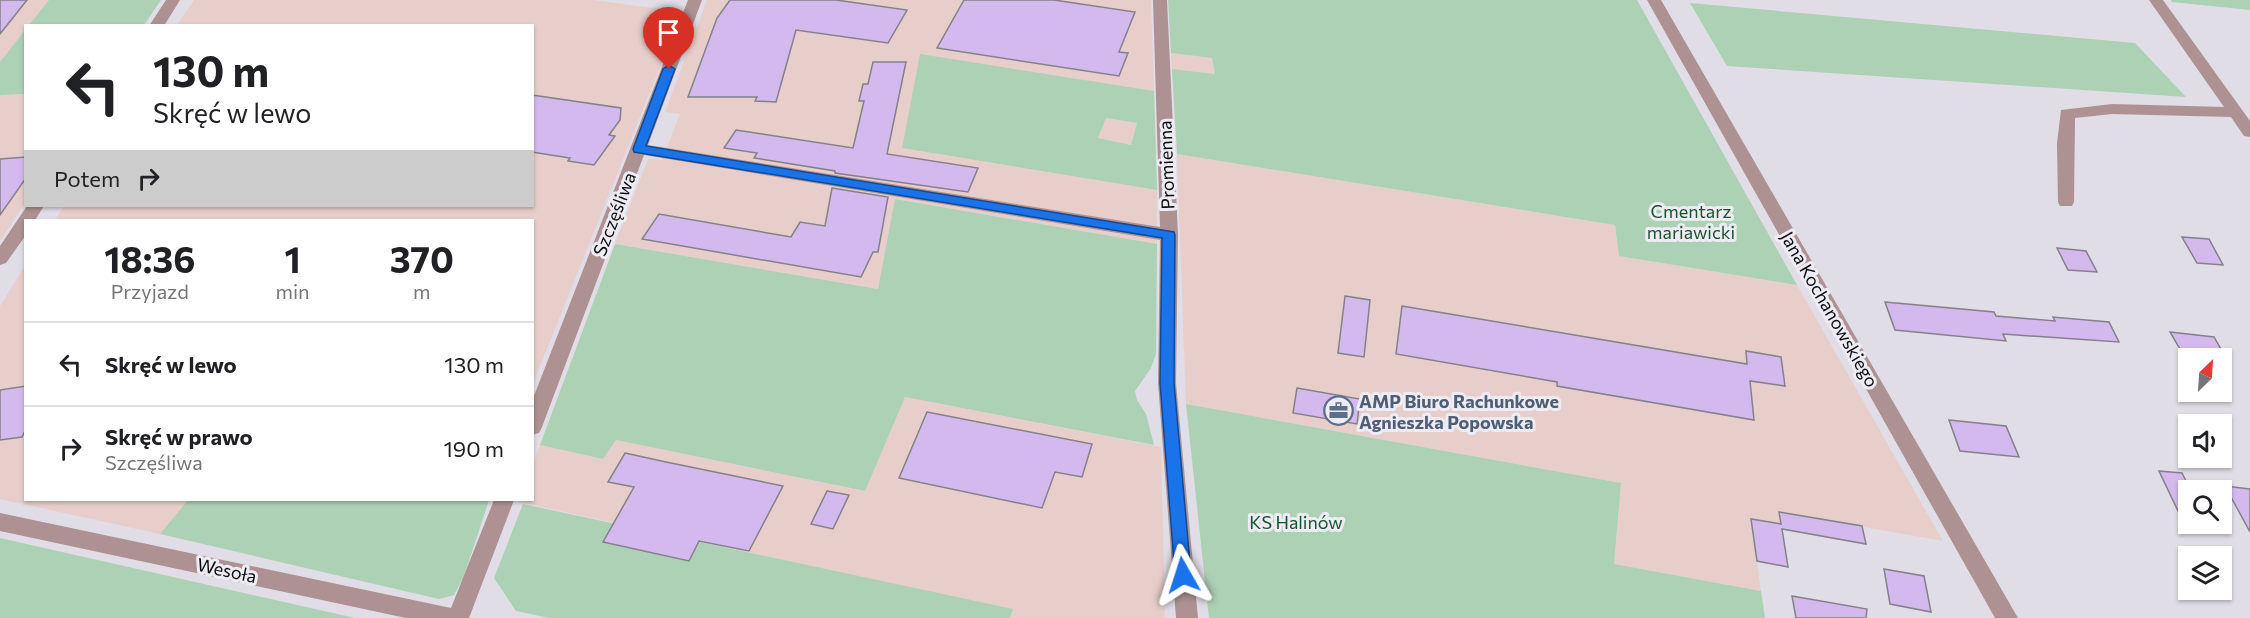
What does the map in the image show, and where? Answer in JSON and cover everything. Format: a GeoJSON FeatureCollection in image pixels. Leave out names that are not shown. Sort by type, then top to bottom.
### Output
{"type":"FeatureCollection","features":[{"type":"Feature","properties":{"kind":"street"},"geometry":{"type":"LineString","coordinates":[[157,24],[173,0]]}},
{"type":"Feature","properties":{"kind":"street","name":"Szczęśliwa"},"geometry":{"type":"LineString","coordinates":[[534,422],[639,149],[691,0]]}},
{"type":"Feature","properties":{"kind":"street","name":"Promienna"},"geometry":{"type":"LineString","coordinates":[[1160,0],[1169,235],[1167,383],[1187,618]]}},
{"type":"Feature","properties":{"kind":"street","name":"Jana Kochanowskiego"},"geometry":{"type":"LineString","coordinates":[[1654,0],[2007,618]]}},
{"type":"Feature","properties":{"kind":"street"},"geometry":{"type":"LineString","coordinates":[[2156,0],[2250,132]]}},
{"type":"Feature","properties":{"kind":"street"},"geometry":{"type":"LineString","coordinates":[[2066,202],[2067,114],[2112,109],[2236,112]]}},
{"type":"Feature","properties":{"kind":"street"},"geometry":{"type":"LineString","coordinates":[[639,149],[1169,235]]}},
{"type":"Feature","properties":{"kind":"street"},"geometry":{"type":"LineString","coordinates":[[0,259],[24,224]]}},
{"type":"Feature","properties":{"kind":"street"},"geometry":{"type":"LineString","coordinates":[[458,618],[504,501]]}},
{"type":"Feature","properties":{"kind":"street","name":"Wesoła"},"geometry":{"type":"LineString","coordinates":[[0,522],[453,618]]}},
{"type":"Feature","properties":{"kind":"shaded area"},"geometry":{"type":"Polygon","coordinates":[[[0,0],[49,0],[30,24],[24,24],[24,31],[0,62],[0,0]]]}},
{"type":"Feature","properties":{"kind":"shaded area"},"geometry":{"type":"Polygon","coordinates":[[[194,0],[593,0],[682,12],[534,382],[534,219],[56,219],[63,207],[534,207],[534,24],[178,24],[194,0]]]}},
{"type":"Feature","properties":{"kind":"shaded area"},"geometry":{"type":"Polygon","coordinates":[[[707,0],[1151,0],[1154,91],[920,55],[902,148],[1157,190],[1157,244],[895,199],[878,289],[615,244],[648,159],[662,160],[680,114],[665,112],[707,0]]]}},
{"type":"Feature","properties":{"kind":"shaded area"},"geometry":{"type":"Polygon","coordinates":[[[1171,53],[1212,58],[1215,74],[1172,69],[1171,53]]]}},
{"type":"Feature","properties":{"kind":"shaded area"},"geometry":{"type":"Polygon","coordinates":[[[24,94],[24,205],[0,241],[0,95],[24,94]]]}},
{"type":"Feature","properties":{"kind":"shaded area"},"geometry":{"type":"Polygon","coordinates":[[[1106,118],[1137,123],[1131,145],[1098,138],[1106,118]]]}},
{"type":"Feature","properties":{"kind":"shaded area"},"geometry":{"type":"Polygon","coordinates":[[[1177,154],[1615,225],[1619,256],[1797,285],[1943,541],[1780,512],[1781,524],[1751,519],[1761,591],[1614,564],[1621,483],[1186,404],[1177,154]]]}},
{"type":"Feature","properties":{"kind":"shaded area"},"geometry":{"type":"Polygon","coordinates":[[[24,268],[24,501],[187,501],[160,534],[0,499],[0,306],[24,268]]]}},
{"type":"Feature","properties":{"kind":"shaded area"},"geometry":{"type":"Polygon","coordinates":[[[905,397],[1161,447],[1165,618],[1010,618],[1013,610],[519,502],[534,501],[534,462],[540,445],[603,459],[616,440],[864,491],[905,397]]]}},
{"type":"Feature","properties":{"kind":"green space"},"geometry":{"type":"Polygon","coordinates":[[[49,0],[161,0],[145,24],[30,24],[49,0]]]}},
{"type":"Feature","properties":{"kind":"green space","name":"Cmentarz mariawicki"},"geometry":{"type":"Polygon","coordinates":[[[1168,0],[1637,0],[1797,285],[1619,256],[1615,225],[1177,154],[1172,69],[1215,74],[1212,58],[1171,53],[1168,0]]]}},
{"type":"Feature","properties":{"kind":"green space"},"geometry":{"type":"Polygon","coordinates":[[[2171,0],[2250,0],[2250,10],[2172,2],[2171,0]]]}},
{"type":"Feature","properties":{"kind":"green space"},"geometry":{"type":"Polygon","coordinates":[[[1690,3],[2135,43],[2186,97],[1727,66],[1690,3]]]}},
{"type":"Feature","properties":{"kind":"green space"},"geometry":{"type":"Polygon","coordinates":[[[24,31],[24,94],[0,95],[0,62],[24,31]]]}},
{"type":"Feature","properties":{"kind":"green space"},"geometry":{"type":"Polygon","coordinates":[[[920,54],[1154,91],[1157,190],[902,148],[920,54]],[[1106,118],[1098,138],[1131,145],[1137,123],[1106,118]]]}},
{"type":"Feature","properties":{"kind":"green space"},"geometry":{"type":"Polygon","coordinates":[[[895,199],[1157,244],[1156,354],[1151,368],[1135,391],[1137,400],[1146,414],[1154,445],[905,397],[865,491],[616,440],[603,459],[540,445],[615,244],[878,289],[895,199]]]}},
{"type":"Feature","properties":{"kind":"green space","name":"KS Halinów"},"geometry":{"type":"Polygon","coordinates":[[[1186,404],[1621,483],[1614,564],[1761,591],[1765,618],[1209,618],[1186,404]]]}},
{"type":"Feature","properties":{"kind":"green space"},"geometry":{"type":"Polygon","coordinates":[[[187,501],[489,501],[464,576],[454,595],[439,599],[160,534],[187,501]]]}},
{"type":"Feature","properties":{"kind":"green space"},"geometry":{"type":"Polygon","coordinates":[[[523,504],[1013,609],[1010,618],[549,618],[516,611],[494,578],[523,504]]]}},
{"type":"Feature","properties":{"kind":"green space"},"geometry":{"type":"Polygon","coordinates":[[[0,538],[355,618],[0,618],[0,538]]]}},
{"type":"Feature","properties":{"kind":"building"},"geometry":{"type":"Polygon","coordinates":[[[0,0],[27,0],[0,34],[0,0]]]}},
{"type":"Feature","properties":{"kind":"building"},"geometry":{"type":"Polygon","coordinates":[[[730,0],[836,0],[907,10],[888,43],[796,30],[776,102],[755,101],[757,97],[688,97],[717,18],[730,0]]]}},
{"type":"Feature","properties":{"kind":"building"},"geometry":{"type":"Polygon","coordinates":[[[964,0],[1054,0],[1135,12],[1119,52],[1128,53],[1119,76],[937,48],[964,0]]]}},
{"type":"Feature","properties":{"kind":"building"},"geometry":{"type":"Polygon","coordinates":[[[873,62],[906,62],[887,154],[978,168],[968,192],[835,173],[835,171],[754,158],[757,153],[724,148],[736,130],[853,148],[864,101],[859,101],[863,84],[868,84],[873,62]]]}},
{"type":"Feature","properties":{"kind":"building"},"geometry":{"type":"Polygon","coordinates":[[[534,95],[621,108],[620,120],[609,135],[615,136],[594,165],[568,161],[570,158],[534,152],[534,95]]]}},
{"type":"Feature","properties":{"kind":"building"},"geometry":{"type":"Polygon","coordinates":[[[24,157],[24,181],[0,215],[0,159],[24,157]]]}},
{"type":"Feature","properties":{"kind":"building"},"geometry":{"type":"Polygon","coordinates":[[[832,188],[888,197],[878,252],[873,252],[861,277],[642,239],[659,214],[791,237],[800,222],[825,226],[832,188]]]}},
{"type":"Feature","properties":{"kind":"building"},"geometry":{"type":"Polygon","coordinates":[[[2182,237],[2209,239],[2223,265],[2197,263],[2182,237]]]}},
{"type":"Feature","properties":{"kind":"building"},"geometry":{"type":"Polygon","coordinates":[[[2057,248],[2086,251],[2097,272],[2068,270],[2057,248]]]}},
{"type":"Feature","properties":{"kind":"building"},"geometry":{"type":"Polygon","coordinates":[[[1345,296],[1370,300],[1364,357],[1338,353],[1345,296]]]}},
{"type":"Feature","properties":{"kind":"building"},"geometry":{"type":"Polygon","coordinates":[[[1885,302],[1994,312],[1996,316],[2055,321],[2053,317],[2109,322],[2119,342],[2003,334],[2006,341],[1895,330],[1885,302]]]}},
{"type":"Feature","properties":{"kind":"building"},"geometry":{"type":"Polygon","coordinates":[[[1402,306],[1747,364],[1746,351],[1781,357],[1785,386],[1750,381],[1754,420],[1557,386],[1557,382],[1396,354],[1402,306]]]}},
{"type":"Feature","properties":{"kind":"building"},"geometry":{"type":"Polygon","coordinates":[[[2170,332],[2214,337],[2220,348],[2179,348],[2170,332]]]}},
{"type":"Feature","properties":{"kind":"building"},"geometry":{"type":"Polygon","coordinates":[[[24,386],[24,433],[22,437],[0,440],[0,390],[24,386]]]}},
{"type":"Feature","properties":{"kind":"building"},"geometry":{"type":"Polygon","coordinates":[[[1297,388],[1360,399],[1357,424],[1293,413],[1297,388]]]}},
{"type":"Feature","properties":{"kind":"building"},"geometry":{"type":"Polygon","coordinates":[[[927,412],[1092,444],[1082,477],[1055,472],[1042,508],[899,478],[927,412]]]}},
{"type":"Feature","properties":{"kind":"building"},"geometry":{"type":"Polygon","coordinates":[[[1949,420],[2006,426],[2019,457],[1960,451],[1949,420]]]}},
{"type":"Feature","properties":{"kind":"building"},"geometry":{"type":"Polygon","coordinates":[[[625,453],[783,486],[749,551],[699,541],[689,561],[603,542],[634,487],[608,482],[625,453]]]}},
{"type":"Feature","properties":{"kind":"building"},"geometry":{"type":"Polygon","coordinates":[[[2159,471],[2182,473],[2186,480],[2178,480],[2178,511],[2159,471]]]}},
{"type":"Feature","properties":{"kind":"building"},"geometry":{"type":"Polygon","coordinates":[[[2232,487],[2250,489],[2250,532],[2232,499],[2232,487]]]}},
{"type":"Feature","properties":{"kind":"building"},"geometry":{"type":"Polygon","coordinates":[[[827,491],[849,495],[833,529],[811,524],[827,491]]]}},
{"type":"Feature","properties":{"kind":"building"},"geometry":{"type":"Polygon","coordinates":[[[1779,512],[1862,526],[1866,544],[1782,529],[1788,567],[1757,561],[1751,519],[1781,524],[1779,512]]]}},
{"type":"Feature","properties":{"kind":"building"},"geometry":{"type":"Polygon","coordinates":[[[1884,569],[1924,576],[1931,612],[1890,604],[1884,569]]]}},
{"type":"Feature","properties":{"kind":"building"},"geometry":{"type":"Polygon","coordinates":[[[1792,596],[1867,609],[1866,618],[1796,618],[1792,596]]]}},
{"type":"Feature","properties":{"kind":"place","name":"AMP Biuro Rachunkowe Agnieszka Popowska"},"geometry":{"type":"Point","coordinates":[1338,411]}},
{"type":"Feature","properties":{"kind":"route"},"geometry":{"type":"LineString","coordinates":[[669,69],[639,149],[1169,235],[1167,383],[1183,575]]}}]}
